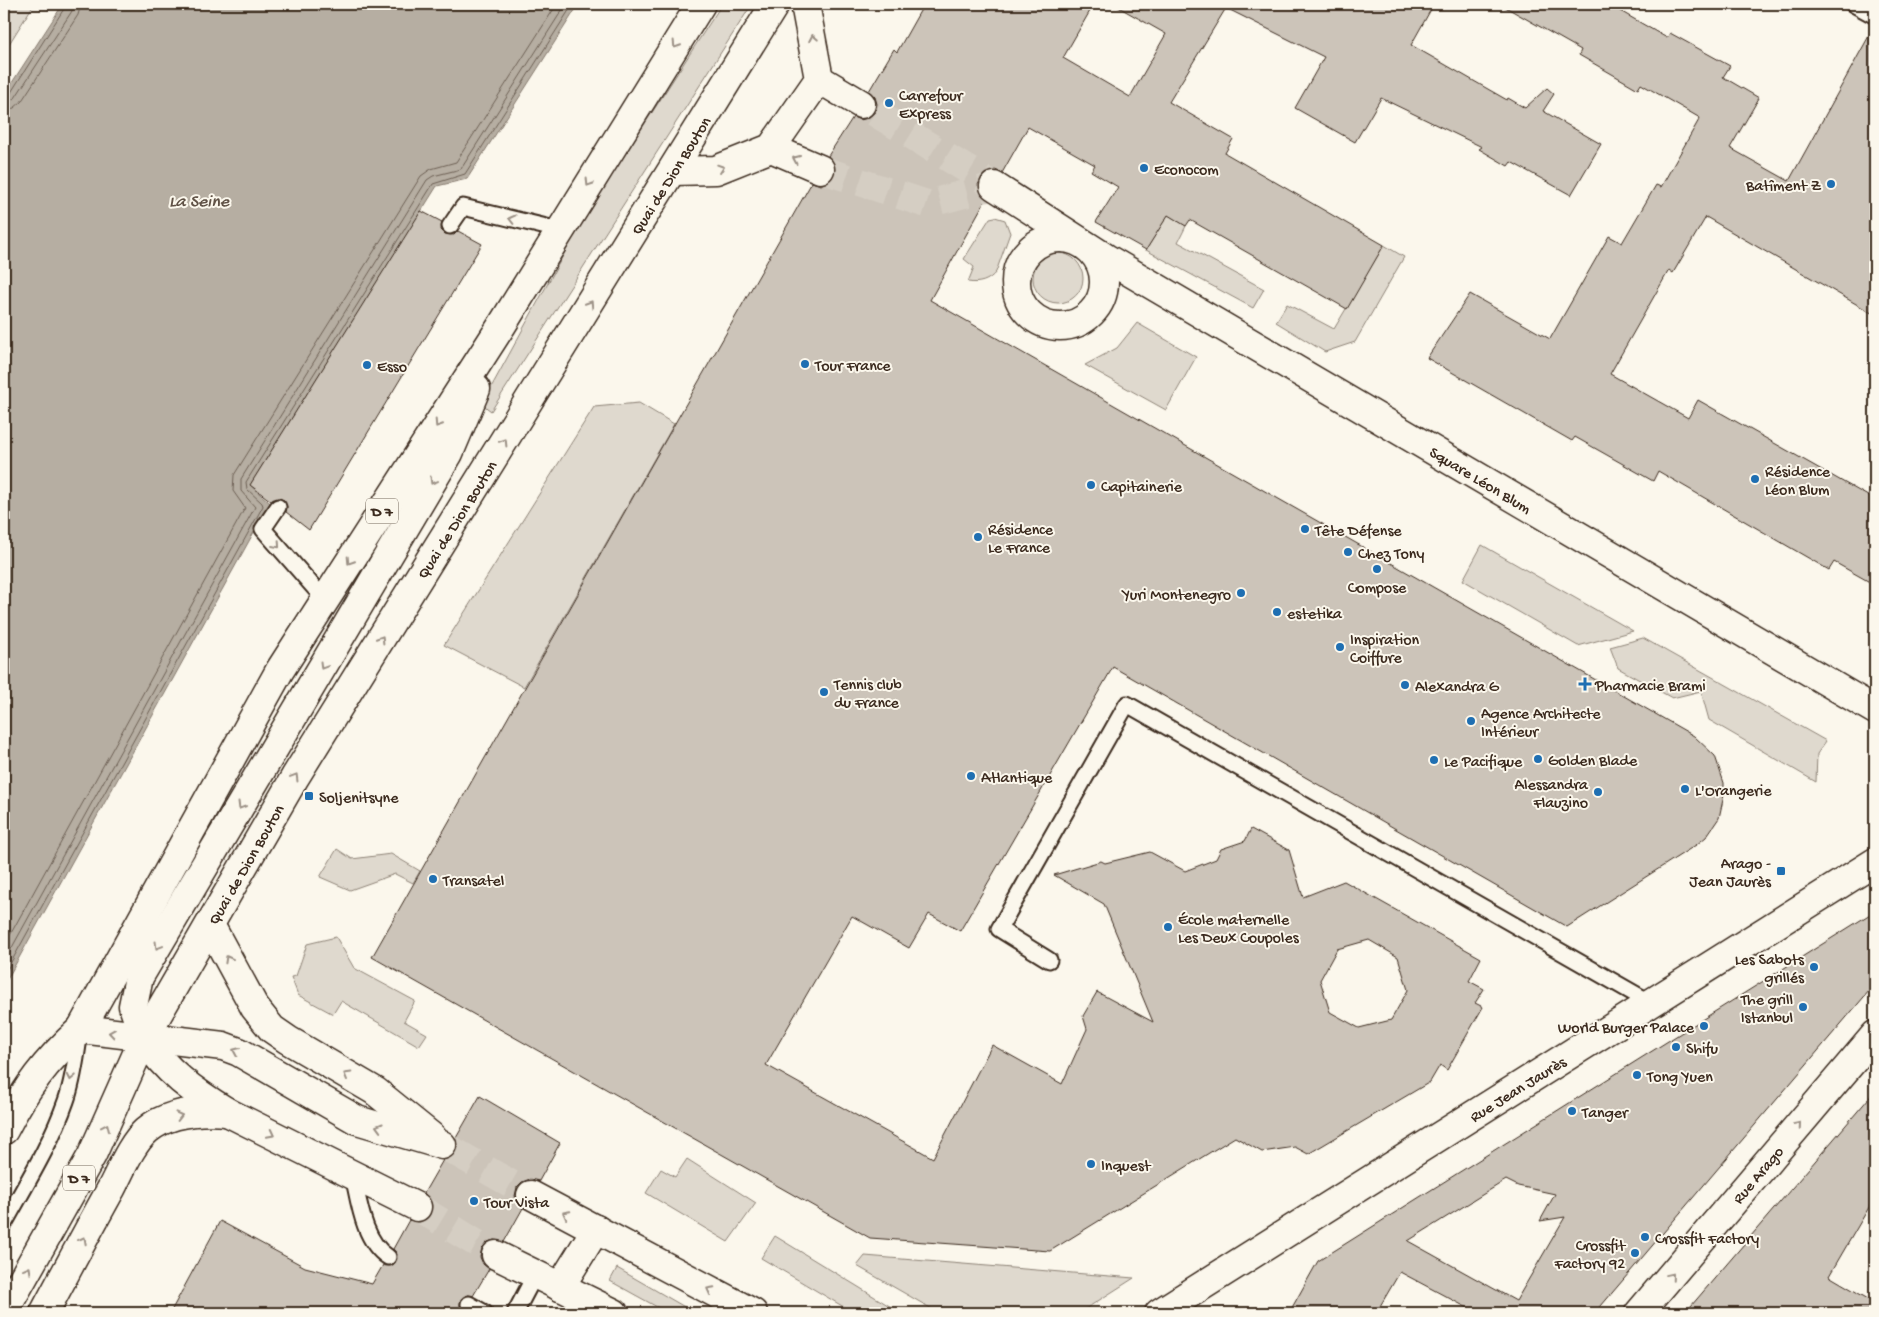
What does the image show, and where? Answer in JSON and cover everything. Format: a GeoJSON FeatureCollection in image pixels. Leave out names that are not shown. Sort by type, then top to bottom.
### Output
{"type":"FeatureCollection","features":[{"type":"Feature","properties":{"kind":"main road","name":"Quai de Dion Bouton"},"geometry":{"type":"LineString","coordinates":[[4,1130],[25,1090],[40,1070],[81,1029],[280,670],[502,325],[559,230],[702,4]]}},
{"type":"Feature","properties":{"kind":"main road","name":"Quai de Dion Bouton"},"geometry":{"type":"LineString","coordinates":[[4,1312],[92,1155],[144,1038],[295,777],[775,4]]}},
{"type":"Feature","properties":{"kind":"main road"},"geometry":{"type":"LineString","coordinates":[[673,171],[716,170],[771,148],[820,79],[806,4]]}},
{"type":"Feature","properties":{"kind":"main road"},"geometry":{"type":"LineString","coordinates":[[820,79],[861,104]]}},
{"type":"Feature","properties":{"kind":"main road"},"geometry":{"type":"LineString","coordinates":[[771,148],[820,169]]}},
{"type":"Feature","properties":{"kind":"main road","name":"Square Léon Blum"},"geometry":{"type":"LineString","coordinates":[[994,186],[1088,247],[1875,710]]}},
{"type":"Feature","properties":{"kind":"main road","name":"Quai de Dion Bouton"},"geometry":{"type":"LineString","coordinates":[[144,1038],[133,1006],[139,977],[449,453],[502,325]]}},
{"type":"Feature","properties":{"kind":"main road","name":"Rue Jean Jaurès"},"geometry":{"type":"LineString","coordinates":[[1159,1313],[1875,862]]}},
{"type":"Feature","properties":{"kind":"main road"},"geometry":{"type":"LineString","coordinates":[[81,1029],[224,1046],[239,1052],[357,1120],[446,1147],[375,1090],[288,1040],[272,1028],[255,1008],[210,926]]}},
{"type":"Feature","properties":{"kind":"main road","name":"Rue Arago"},"geometry":{"type":"LineString","coordinates":[[1639,1313],[1875,1035]]}},
{"type":"Feature","properties":{"kind":"main road"},"geometry":{"type":"LineString","coordinates":[[144,1038],[158,1060],[178,1079],[227,1112],[416,1207]]}},
{"type":"Feature","properties":{"kind":"main road"},"geometry":{"type":"LineString","coordinates":[[44,1313],[120,1173],[147,1131],[166,1119],[183,1114],[227,1112]]}},
{"type":"Feature","properties":{"kind":"main road"},"geometry":{"type":"LineString","coordinates":[[531,1195],[752,1313]]}},
{"type":"Feature","properties":{"kind":"main road"},"geometry":{"type":"LineString","coordinates":[[560,1287],[596,1229]]}},
{"type":"Feature","properties":{"kind":"main road"},"geometry":{"type":"LineString","coordinates":[[496,1255],[534,1276],[614,1313]]}},
{"type":"Feature","properties":{"kind":"lane"},"geometry":{"type":"LineString","coordinates":[[1853,4],[1875,16]]}},
{"type":"Feature","properties":{"kind":"lane"},"geometry":{"type":"LineString","coordinates":[[450,226],[463,207],[559,230]]}},
{"type":"Feature","properties":{"kind":"lane"},"geometry":{"type":"LineString","coordinates":[[278,506],[263,528],[325,600]]}},
{"type":"Feature","properties":{"kind":"lane"},"geometry":{"type":"LineString","coordinates":[[1049,960],[998,929],[1127,704],[1651,1003]]}},
{"type":"Feature","properties":{"kind":"lane"},"geometry":{"type":"LineString","coordinates":[[4,1224],[53,1135],[67,1098],[81,1029]]}},
{"type":"Feature","properties":{"kind":"lane"},"geometry":{"type":"LineString","coordinates":[[353,1175],[364,1220],[382,1253],[388,1257]]}},
{"type":"Feature","properties":{"kind":"lane"},"geometry":{"type":"LineString","coordinates":[[516,1313],[534,1276]]}},
{"type":"Feature","properties":{"kind":"lane"},"geometry":{"type":"LineString","coordinates":[[469,1304],[485,1313]]}},
{"type":"Feature","properties":{"kind":"shaded area"},"geometry":{"type":"Polygon","coordinates":[[[4,4],[34,4],[4,52],[4,4]]]}},
{"type":"Feature","properties":{"kind":"shaded area"},"geometry":{"type":"Polygon","coordinates":[[[722,4],[752,4],[491,411],[482,404],[582,221],[722,4]]]}},
{"type":"Feature","properties":{"kind":"shaded area"},"geometry":{"type":"Polygon","coordinates":[[[1168,215],[1186,226],[1178,242],[1264,289],[1253,308],[1146,250],[1168,215]]]}},
{"type":"Feature","properties":{"kind":"shaded area"},"geometry":{"type":"Polygon","coordinates":[[[995,217],[1005,220],[1010,233],[996,272],[984,281],[968,282],[974,267],[964,259],[990,218],[995,217]]]}},
{"type":"Feature","properties":{"kind":"shaded area"},"geometry":{"type":"Polygon","coordinates":[[[1384,245],[1404,257],[1355,342],[1325,352],[1276,322],[1287,304],[1334,329],[1384,245]]]}},
{"type":"Feature","properties":{"kind":"shaded area"},"geometry":{"type":"Polygon","coordinates":[[[1058,253],[1068,255],[1076,260],[1081,268],[1083,278],[1081,288],[1076,296],[1068,301],[1058,303],[1048,301],[1040,296],[1035,288],[1033,278],[1035,268],[1040,260],[1048,255],[1058,253]]]}},
{"type":"Feature","properties":{"kind":"shaded area"},"geometry":{"type":"Polygon","coordinates":[[[1137,323],[1196,357],[1166,410],[1085,365],[1117,348],[1137,323]]]}},
{"type":"Feature","properties":{"kind":"shaded area"},"geometry":{"type":"Polygon","coordinates":[[[639,403],[674,424],[524,687],[444,645],[594,407],[639,403]]]}},
{"type":"Feature","properties":{"kind":"shaded area"},"geometry":{"type":"Polygon","coordinates":[[[1482,545],[1633,631],[1578,646],[1463,580],[1482,545]]]}},
{"type":"Feature","properties":{"kind":"shaded area"},"geometry":{"type":"Polygon","coordinates":[[[1643,638],[1826,741],[1817,754],[1816,782],[1709,720],[1701,691],[1672,698],[1618,668],[1610,647],[1643,638]]]}},
{"type":"Feature","properties":{"kind":"shaded area"},"geometry":{"type":"Polygon","coordinates":[[[337,849],[352,859],[391,854],[420,871],[413,883],[395,874],[350,890],[320,877],[337,849]]]}},
{"type":"Feature","properties":{"kind":"shaded area"},"geometry":{"type":"Polygon","coordinates":[[[336,937],[354,968],[415,1001],[404,1021],[427,1034],[419,1046],[341,1001],[333,1014],[298,995],[291,977],[296,976],[307,944],[336,937]]]}},
{"type":"Feature","properties":{"kind":"shaded area"},"geometry":{"type":"Polygon","coordinates":[[[687,1159],[756,1203],[728,1242],[646,1193],[661,1169],[675,1177],[687,1159]]]}},
{"type":"Feature","properties":{"kind":"shaded area"},"geometry":{"type":"Polygon","coordinates":[[[775,1236],[901,1313],[854,1313],[761,1258],[775,1236]]]}},
{"type":"Feature","properties":{"kind":"shaded area"},"geometry":{"type":"Polygon","coordinates":[[[865,1256],[1134,1278],[1079,1313],[939,1313],[857,1266],[865,1256]]]}},
{"type":"Feature","properties":{"kind":"shaded area"},"geometry":{"type":"Polygon","coordinates":[[[617,1268],[695,1313],[668,1313],[610,1281],[617,1268]]]}},
{"type":"Feature","properties":{"kind":"water","name":"La Seine"},"geometry":{"type":"Polygon","coordinates":[[[63,4],[579,4],[467,179],[437,186],[250,485],[270,503],[4,985],[4,95],[63,4]]]}},
{"type":"Feature","properties":{"kind":"building"},"geometry":{"type":"Polygon","coordinates":[[[924,4],[1094,4],[1063,58],[1130,97],[1166,34],[1113,4],[1434,4],[1411,45],[1507,100],[1508,98],[1525,108],[1547,88],[1554,94],[1543,111],[1601,144],[1571,195],[1511,162],[1508,166],[1479,149],[1482,147],[1381,98],[1355,142],[1295,108],[1324,57],[1226,8],[1169,102],[1233,139],[1225,153],[1384,245],[1347,309],[1190,220],[1186,226],[1168,215],[1146,250],[1096,222],[1118,187],[1091,171],[1095,165],[1028,127],[1002,173],[995,170],[987,172],[981,178],[978,185],[980,193],[986,199],[930,300],[1694,736],[1715,756],[1724,783],[1724,795],[1719,818],[1706,837],[1567,927],[1113,667],[960,931],[929,914],[909,948],[852,916],[766,1065],[933,1158],[992,1045],[1062,1084],[1087,1029],[1083,1016],[1097,992],[1153,1022],[1104,904],[1054,875],[1101,861],[1105,863],[1150,852],[1185,871],[1216,859],[1221,849],[1245,841],[1251,829],[1289,850],[1303,897],[1344,881],[1481,958],[1469,981],[1484,989],[1475,1003],[1483,1007],[1447,1070],[1440,1065],[1430,1082],[1308,1154],[1295,1147],[1262,1152],[1235,1137],[1050,1251],[870,1238],[372,957],[812,182],[821,185],[830,181],[834,175],[836,168],[828,156],[853,117],[860,120],[868,118],[875,112],[877,104],[875,97],[869,91],[894,49],[897,52],[924,4]],[[1369,940],[1337,949],[1320,980],[1330,1012],[1359,1028],[1391,1020],[1408,990],[1398,957],[1369,940]]]}},
{"type":"Feature","properties":{"kind":"building"},"geometry":{"type":"Polygon","coordinates":[[[1500,4],[1608,4],[1667,38],[1670,33],[1730,66],[1723,77],[1759,98],[1730,148],[1789,181],[1875,25],[1875,315],[1706,217],[1673,273],[1669,270],[1610,374],[1688,418],[1698,400],[1875,500],[1875,585],[1834,562],[1829,570],[1658,471],[1653,481],[1575,437],[1572,441],[1427,358],[1470,294],[1550,339],[1609,236],[1622,243],[1656,185],[1661,187],[1700,118],[1641,84],[1638,89],[1579,55],[1581,50],[1500,4]]]}},
{"type":"Feature","properties":{"kind":"building","name":"Esso"},"geometry":{"type":"Polygon","coordinates":[[[421,211],[442,222],[441,230],[445,234],[454,235],[458,231],[482,244],[309,530],[286,512],[287,507],[284,500],[278,498],[271,501],[250,485],[421,211]]]}},
{"type":"Feature","properties":{"kind":"building"},"geometry":{"type":"Polygon","coordinates":[[[1875,911],[1875,984],[1595,1313],[1477,1313],[1400,1272],[1376,1313],[1289,1313],[1318,1261],[1875,911]],[[1506,1180],[1408,1241],[1516,1301],[1565,1217],[1540,1221],[1555,1194],[1518,1186],[1506,1180]]]}},
{"type":"Feature","properties":{"kind":"building"},"geometry":{"type":"Polygon","coordinates":[[[1875,1091],[1875,1197],[1829,1276],[1875,1303],[1875,1313],[1685,1313],[1875,1091]]]}},
{"type":"Feature","properties":{"kind":"building","name":"Tour Vista"},"geometry":{"type":"Polygon","coordinates":[[[480,1096],[560,1143],[539,1181],[530,1179],[522,1182],[517,1187],[515,1196],[518,1204],[523,1208],[504,1242],[494,1240],[488,1242],[482,1248],[480,1257],[483,1264],[489,1269],[473,1296],[468,1295],[461,1299],[460,1305],[463,1313],[170,1313],[220,1221],[305,1267],[372,1284],[383,1265],[391,1266],[395,1263],[397,1254],[393,1249],[409,1220],[418,1222],[425,1220],[431,1214],[432,1206],[430,1199],[424,1193],[443,1160],[452,1157],[457,1150],[456,1138],[480,1096]]]}},
{"type":"Feature","properties":{"kind":"tunnel"},"geometry":{"type":"LineString","coordinates":[[820,169],[927,204],[994,186],[861,104]]}},
{"type":"Feature","properties":{"kind":"tunnel"},"geometry":{"type":"LineString","coordinates":[[450,1149],[531,1195]]}},
{"type":"Feature","properties":{"kind":"tunnel"},"geometry":{"type":"LineString","coordinates":[[417,1207],[496,1255]]}},
{"type":"Feature","properties":{"kind":"place","name":"Carrefour Express"},"geometry":{"type":"Point","coordinates":[889,103]}},
{"type":"Feature","properties":{"kind":"place","name":"Econocom"},"geometry":{"type":"Point","coordinates":[1144,168]}},
{"type":"Feature","properties":{"kind":"place","name":"Batîment Z"},"geometry":{"type":"Point","coordinates":[1831,184]}},
{"type":"Feature","properties":{"kind":"place","name":"Tour France"},"geometry":{"type":"Point","coordinates":[805,364]}},
{"type":"Feature","properties":{"kind":"place","name":"Esso"},"geometry":{"type":"Point","coordinates":[367,365]}},
{"type":"Feature","properties":{"kind":"place","name":"Résidence Léon Blum"},"geometry":{"type":"Point","coordinates":[1755,479]}},
{"type":"Feature","properties":{"kind":"place","name":"Capitainerie"},"geometry":{"type":"Point","coordinates":[1091,485]}},
{"type":"Feature","properties":{"kind":"place","name":"Tête Défense"},"geometry":{"type":"Point","coordinates":[1305,529]}},
{"type":"Feature","properties":{"kind":"place","name":"Résidence Le France"},"geometry":{"type":"Point","coordinates":[978,537]}},
{"type":"Feature","properties":{"kind":"place","name":"Chez Tony"},"geometry":{"type":"Point","coordinates":[1348,552]}},
{"type":"Feature","properties":{"kind":"place","name":"Compose"},"geometry":{"type":"Point","coordinates":[1377,569]}},
{"type":"Feature","properties":{"kind":"place","name":"Yuri Montenegro"},"geometry":{"type":"Point","coordinates":[1241,593]}},
{"type":"Feature","properties":{"kind":"place","name":"estetika"},"geometry":{"type":"Point","coordinates":[1277,612]}},
{"type":"Feature","properties":{"kind":"place","name":"Inspiration Coiffure"},"geometry":{"type":"Point","coordinates":[1340,647]}},
{"type":"Feature","properties":{"kind":"place","name":"Pharmacie Brami"},"geometry":{"type":"Point","coordinates":[1585,684]}},
{"type":"Feature","properties":{"kind":"place","name":"Alexandra G"},"geometry":{"type":"Point","coordinates":[1405,685]}},
{"type":"Feature","properties":{"kind":"place","name":"Tennis club du France"},"geometry":{"type":"Point","coordinates":[824,692]}},
{"type":"Feature","properties":{"kind":"place","name":"Agence Architecte Intérieur"},"geometry":{"type":"Point","coordinates":[1471,721]}},
{"type":"Feature","properties":{"kind":"place","name":"Golden Blade"},"geometry":{"type":"Point","coordinates":[1538,759]}},
{"type":"Feature","properties":{"kind":"place","name":"Le Pacifique"},"geometry":{"type":"Point","coordinates":[1434,760]}},
{"type":"Feature","properties":{"kind":"place","name":"Atlantique"},"geometry":{"type":"Point","coordinates":[971,776]}},
{"type":"Feature","properties":{"kind":"place","name":"L'Orangerie"},"geometry":{"type":"Point","coordinates":[1685,789]}},
{"type":"Feature","properties":{"kind":"place","name":"Alessandra Flauzino"},"geometry":{"type":"Point","coordinates":[1598,792]}},
{"type":"Feature","properties":{"kind":"place","name":"Soljenitsyne"},"geometry":{"type":"Point","coordinates":[309,796]}},
{"type":"Feature","properties":{"kind":"place","name":"Arago - Jean Jaurès"},"geometry":{"type":"Point","coordinates":[1781,871]}},
{"type":"Feature","properties":{"kind":"place","name":"Transatel"},"geometry":{"type":"Point","coordinates":[433,879]}},
{"type":"Feature","properties":{"kind":"place","name":"École maternelle Les Deux Coupoles"},"geometry":{"type":"Point","coordinates":[1168,927]}},
{"type":"Feature","properties":{"kind":"place","name":"Les Sabots grillés"},"geometry":{"type":"Point","coordinates":[1814,967]}},
{"type":"Feature","properties":{"kind":"place","name":"The grill Istanbul"},"geometry":{"type":"Point","coordinates":[1803,1007]}},
{"type":"Feature","properties":{"kind":"place","name":"World Burger Palace"},"geometry":{"type":"Point","coordinates":[1704,1026]}},
{"type":"Feature","properties":{"kind":"place","name":"Shifu"},"geometry":{"type":"Point","coordinates":[1676,1047]}},
{"type":"Feature","properties":{"kind":"place","name":"Tong Yuen"},"geometry":{"type":"Point","coordinates":[1637,1075]}},
{"type":"Feature","properties":{"kind":"place","name":"Tanger"},"geometry":{"type":"Point","coordinates":[1572,1111]}},
{"type":"Feature","properties":{"kind":"place","name":"Inquest"},"geometry":{"type":"Point","coordinates":[1091,1164]}},
{"type":"Feature","properties":{"kind":"place","name":"Tour Vista"},"geometry":{"type":"Point","coordinates":[474,1201]}},
{"type":"Feature","properties":{"kind":"place","name":"Crossfit Factory"},"geometry":{"type":"Point","coordinates":[1645,1237]}},
{"type":"Feature","properties":{"kind":"place","name":"Crossfit Factory 92"},"geometry":{"type":"Point","coordinates":[1635,1253]}}]}
